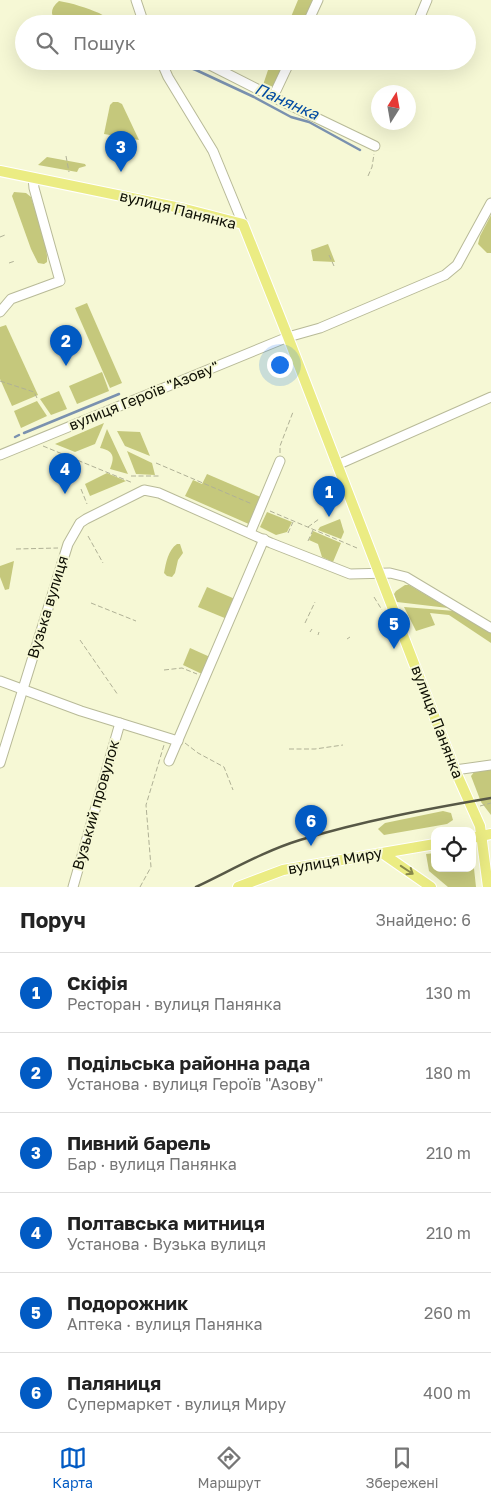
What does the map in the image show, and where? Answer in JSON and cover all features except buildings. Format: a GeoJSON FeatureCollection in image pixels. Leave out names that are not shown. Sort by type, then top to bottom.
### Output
{"type":"FeatureCollection","features":[{"type":"Feature","properties":{"kind":"main road","name":"вулиця Панянка"},"geometry":{"type":"LineString","coordinates":[[0,171],[185,209],[243,224],[455,770],[480,826],[488,887]]}},
{"type":"Feature","properties":{"kind":"main road","name":"вулиця Миру"},"geometry":{"type":"LineString","coordinates":[[238,887],[283,870],[431,845]]}},
{"type":"Feature","properties":{"kind":"main road"},"geometry":{"type":"LineString","coordinates":[[382,853],[432,887]]}},
{"type":"Feature","properties":{"kind":"street"},"geometry":{"type":"LineString","coordinates":[[136,0],[141,15]]}},
{"type":"Feature","properties":{"kind":"street"},"geometry":{"type":"LineString","coordinates":[[311,15],[318,0]]}},
{"type":"Feature","properties":{"kind":"street"},"geometry":{"type":"LineString","coordinates":[[421,15],[427,0]]}},
{"type":"Feature","properties":{"kind":"street"},"geometry":{"type":"LineString","coordinates":[[165,70],[213,151],[243,224]]}},
{"type":"Feature","properties":{"kind":"street"},"geometry":{"type":"LineString","coordinates":[[220,70],[375,146]]}},
{"type":"Feature","properties":{"kind":"street"},"geometry":{"type":"LineString","coordinates":[[273,97],[286,70]]}},
{"type":"Feature","properties":{"kind":"street"},"geometry":{"type":"LineString","coordinates":[[0,312],[11,299],[60,281],[34,188],[33,178]]}},
{"type":"Feature","properties":{"kind":"street","name":"вулиця Героїв \"Азову\""},"geometry":{"type":"LineString","coordinates":[[0,455],[288,337],[316,330],[445,275],[457,265],[491,203]]}},
{"type":"Feature","properties":{"kind":"street"},"geometry":{"type":"LineString","coordinates":[[337,465],[491,397]]}},
{"type":"Feature","properties":{"kind":"street"},"geometry":{"type":"LineString","coordinates":[[280,461],[250,533],[350,574],[398,574],[406,577],[491,628]]}},
{"type":"Feature","properties":{"kind":"street","name":"Вузька вулиця"},"geometry":{"type":"LineString","coordinates":[[0,763],[68,544],[80,523],[144,490],[160,494],[250,533]]}},
{"type":"Feature","properties":{"kind":"street"},"geometry":{"type":"LineString","coordinates":[[169,761],[264,539]]}},
{"type":"Feature","properties":{"kind":"street"},"geometry":{"type":"LineString","coordinates":[[0,681],[178,741]]}},
{"type":"Feature","properties":{"kind":"street","name":"Вузький провулок"},"geometry":{"type":"LineString","coordinates":[[73,887],[120,723]]}},
{"type":"Feature","properties":{"kind":"street"},"geometry":{"type":"LineString","coordinates":[[455,770],[491,764]]}},
{"type":"Feature","properties":{"kind":"path"},"geometry":{"type":"LineString","coordinates":[[368,176],[372,167],[375,146]]}},
{"type":"Feature","properties":{"kind":"path"},"geometry":{"type":"LineString","coordinates":[[66,156],[69,172]]}},
{"type":"Feature","properties":{"kind":"path"},"geometry":{"type":"LineString","coordinates":[[0,237],[5,236]]}},
{"type":"Feature","properties":{"kind":"path"},"geometry":{"type":"LineString","coordinates":[[329,255],[334,266]]}},
{"type":"Feature","properties":{"kind":"path"},"geometry":{"type":"LineString","coordinates":[[8,263],[15,261]]}},
{"type":"Feature","properties":{"kind":"path"},"geometry":{"type":"LineString","coordinates":[[0,381],[34,392],[37,398]]}},
{"type":"Feature","properties":{"kind":"path"},"geometry":{"type":"LineString","coordinates":[[280,461],[280,446],[293,412]]}},
{"type":"Feature","properties":{"kind":"path"},"geometry":{"type":"LineString","coordinates":[[42,446],[134,483]]}},
{"type":"Feature","properties":{"kind":"path"},"geometry":{"type":"LineString","coordinates":[[131,476],[161,476]]}},
{"type":"Feature","properties":{"kind":"path"},"geometry":{"type":"LineString","coordinates":[[81,489],[87,504]]}},
{"type":"Feature","properties":{"kind":"path"},"geometry":{"type":"LineString","coordinates":[[307,527],[319,519]]}},
{"type":"Feature","properties":{"kind":"path"},"geometry":{"type":"LineString","coordinates":[[288,533],[294,521]]}},
{"type":"Feature","properties":{"kind":"path"},"geometry":{"type":"LineString","coordinates":[[308,541],[313,529]]}},
{"type":"Feature","properties":{"kind":"path"},"geometry":{"type":"LineString","coordinates":[[88,536],[103,563]]}},
{"type":"Feature","properties":{"kind":"path"},"geometry":{"type":"LineString","coordinates":[[16,549],[58,548]]}},
{"type":"Feature","properties":{"kind":"path"},"geometry":{"type":"LineString","coordinates":[[374,597],[382,610]]}},
{"type":"Feature","properties":{"kind":"path"},"geometry":{"type":"LineString","coordinates":[[305,623],[315,602]]}},
{"type":"Feature","properties":{"kind":"path"},"geometry":{"type":"LineString","coordinates":[[91,603],[136,621]]}},
{"type":"Feature","properties":{"kind":"path"},"geometry":{"type":"LineString","coordinates":[[80,640],[118,694]]}},
{"type":"Feature","properties":{"kind":"path"},"geometry":{"type":"LineString","coordinates":[[164,670],[182,668],[204,678]]}},
{"type":"Feature","properties":{"kind":"path"},"geometry":{"type":"LineString","coordinates":[[140,887],[151,867],[146,805],[166,737]]}},
{"type":"Feature","properties":{"kind":"path"},"geometry":{"type":"LineString","coordinates":[[178,741],[184,742],[198,753],[224,767],[233,790]]}},
{"type":"Feature","properties":{"kind":"path"},"geometry":{"type":"LineString","coordinates":[[289,749],[315,749],[343,745]]}},
{"type":"Feature","properties":{"kind":"path"},"geometry":{"type":"LineString","coordinates":[[479,806],[491,803]]}},
{"type":"Feature","properties":{"kind":"green space"},"geometry":{"type":"Polygon","coordinates":[[[298,0],[316,0],[309,15],[292,15],[298,0]]]}},
{"type":"Feature","properties":{"kind":"green space"},"geometry":{"type":"Polygon","coordinates":[[[59,1],[90,9],[103,15],[53,15],[54,7],[59,1]]]}},
{"type":"Feature","properties":{"kind":"green space"},"geometry":{"type":"Polygon","coordinates":[[[268,70],[283,70],[276,85],[266,88],[263,85],[268,70]]]}},
{"type":"Feature","properties":{"kind":"green space"},"geometry":{"type":"Polygon","coordinates":[[[113,102],[122,104],[139,140],[104,134],[110,105],[113,102]]]}},
{"type":"Feature","properties":{"kind":"green space"},"geometry":{"type":"Polygon","coordinates":[[[47,157],[85,164],[86,166],[79,168],[77,172],[38,165],[47,157]]]}},
{"type":"Feature","properties":{"kind":"green space"},"geometry":{"type":"Polygon","coordinates":[[[14,192],[26,193],[31,197],[46,246],[47,262],[44,264],[38,263],[31,249],[12,196],[14,192]]]}},
{"type":"Feature","properties":{"kind":"green space"},"geometry":{"type":"Polygon","coordinates":[[[491,215],[491,253],[487,253],[478,244],[491,215]]]}},
{"type":"Feature","properties":{"kind":"green space"},"geometry":{"type":"Polygon","coordinates":[[[328,244],[335,262],[313,261],[311,250],[328,244]]]}},
{"type":"Feature","properties":{"kind":"green space"},"geometry":{"type":"Polygon","coordinates":[[[87,303],[122,383],[110,388],[75,308],[87,303]]]}},
{"type":"Feature","properties":{"kind":"green space"},"geometry":{"type":"Polygon","coordinates":[[[6,325],[38,395],[12,406],[0,379],[0,327],[6,325]]]}},
{"type":"Feature","properties":{"kind":"green space"},"geometry":{"type":"Polygon","coordinates":[[[102,372],[109,391],[77,404],[69,386],[102,372]]]}},
{"type":"Feature","properties":{"kind":"green space"},"geometry":{"type":"Polygon","coordinates":[[[59,391],[67,409],[51,415],[40,399],[59,391]]]}},
{"type":"Feature","properties":{"kind":"green space"},"geometry":{"type":"Polygon","coordinates":[[[37,401],[47,416],[21,428],[14,411],[37,401]]]}},
{"type":"Feature","properties":{"kind":"green space"},"geometry":{"type":"Polygon","coordinates":[[[104,423],[95,444],[75,452],[55,444],[104,423]]]}},
{"type":"Feature","properties":{"kind":"green space"},"geometry":{"type":"Polygon","coordinates":[[[107,429],[128,474],[110,469],[113,461],[112,455],[100,448],[107,429]]]}},
{"type":"Feature","properties":{"kind":"green space"},"geometry":{"type":"Polygon","coordinates":[[[117,431],[140,432],[150,456],[125,446],[117,431]]]}},
{"type":"Feature","properties":{"kind":"green space"},"geometry":{"type":"Polygon","coordinates":[[[127,451],[152,463],[155,475],[136,474],[127,451]]]}},
{"type":"Feature","properties":{"kind":"green space"},"geometry":{"type":"Polygon","coordinates":[[[107,473],[126,481],[90,496],[85,484],[107,473]]]}},
{"type":"Feature","properties":{"kind":"green space"},"geometry":{"type":"Polygon","coordinates":[[[207,474],[263,498],[251,525],[185,496],[193,480],[202,484],[207,474]]]}},
{"type":"Feature","properties":{"kind":"green space"},"geometry":{"type":"Polygon","coordinates":[[[267,512],[292,522],[287,532],[276,535],[260,527],[267,512]]]}},
{"type":"Feature","properties":{"kind":"green space"},"geometry":{"type":"Polygon","coordinates":[[[340,519],[344,532],[341,539],[318,530],[320,527],[340,519]]]}},
{"type":"Feature","properties":{"kind":"green space"},"geometry":{"type":"Polygon","coordinates":[[[313,531],[341,543],[333,562],[322,557],[318,544],[309,540],[313,531]]]}},
{"type":"Feature","properties":{"kind":"green space"},"geometry":{"type":"Polygon","coordinates":[[[177,544],[180,544],[183,553],[178,560],[175,573],[172,577],[167,576],[164,573],[169,553],[177,544]]]}},
{"type":"Feature","properties":{"kind":"green space"},"geometry":{"type":"Polygon","coordinates":[[[14,561],[9,589],[5,590],[0,577],[0,566],[14,561]]]}},
{"type":"Feature","properties":{"kind":"green space"},"geometry":{"type":"Polygon","coordinates":[[[405,585],[409,585],[448,608],[397,602],[394,594],[405,585]]]}},
{"type":"Feature","properties":{"kind":"green space"},"geometry":{"type":"Polygon","coordinates":[[[207,587],[235,599],[227,619],[198,607],[207,587]]]}},
{"type":"Feature","properties":{"kind":"green space"},"geometry":{"type":"Polygon","coordinates":[[[404,607],[455,611],[491,633],[491,643],[449,615],[430,613],[435,625],[416,631],[404,607]]]}},
{"type":"Feature","properties":{"kind":"green space"},"geometry":{"type":"Polygon","coordinates":[[[190,648],[210,657],[202,674],[183,665],[190,648]]]}},
{"type":"Feature","properties":{"kind":"green space"},"geometry":{"type":"Polygon","coordinates":[[[491,768],[491,815],[481,802],[471,776],[475,771],[491,768]]]}},
{"type":"Feature","properties":{"kind":"green space"},"geometry":{"type":"Polygon","coordinates":[[[443,811],[451,813],[453,820],[447,824],[384,835],[378,829],[385,823],[443,811]]]}},
{"type":"Feature","properties":{"kind":"green space"},"geometry":{"type":"Polygon","coordinates":[[[431,853],[431,872],[474,872],[476,887],[448,887],[429,871],[426,854],[431,853]]]}},
{"type":"Feature","properties":{"kind":"waterway","name":"Панянка"},"geometry":{"type":"LineString","coordinates":[[196,70],[254,97],[291,117],[309,122],[360,150]]}},
{"type":"Feature","properties":{"kind":"waterway"},"geometry":{"type":"LineString","coordinates":[[24,433],[119,394]]}},
{"type":"Feature","properties":{"kind":"waterway"},"geometry":{"type":"LineString","coordinates":[[15,437],[19,435]]}},
{"type":"Feature","properties":{"kind":"railway"},"geometry":{"type":"LineString","coordinates":[[196,887],[260,855],[323,833],[371,821],[491,798]]}},
{"type":"Feature","properties":{"kind":"place","name":"Пивний барель"},"geometry":{"type":"Point","coordinates":[121,172]}},
{"type":"Feature","properties":{"kind":"place","name":"Подільська районна рада"},"geometry":{"type":"Point","coordinates":[66,366]}},
{"type":"Feature","properties":{"kind":"place","name":"Полтавська митниця"},"geometry":{"type":"Point","coordinates":[65,494]}},
{"type":"Feature","properties":{"kind":"place","name":"Скіфія"},"geometry":{"type":"Point","coordinates":[329,517]}},
{"type":"Feature","properties":{"kind":"place","name":"Подорожник"},"geometry":{"type":"Point","coordinates":[394,649]}},
{"type":"Feature","properties":{"kind":"place","name":"Паляниця"},"geometry":{"type":"Point","coordinates":[311,846]}}]}
